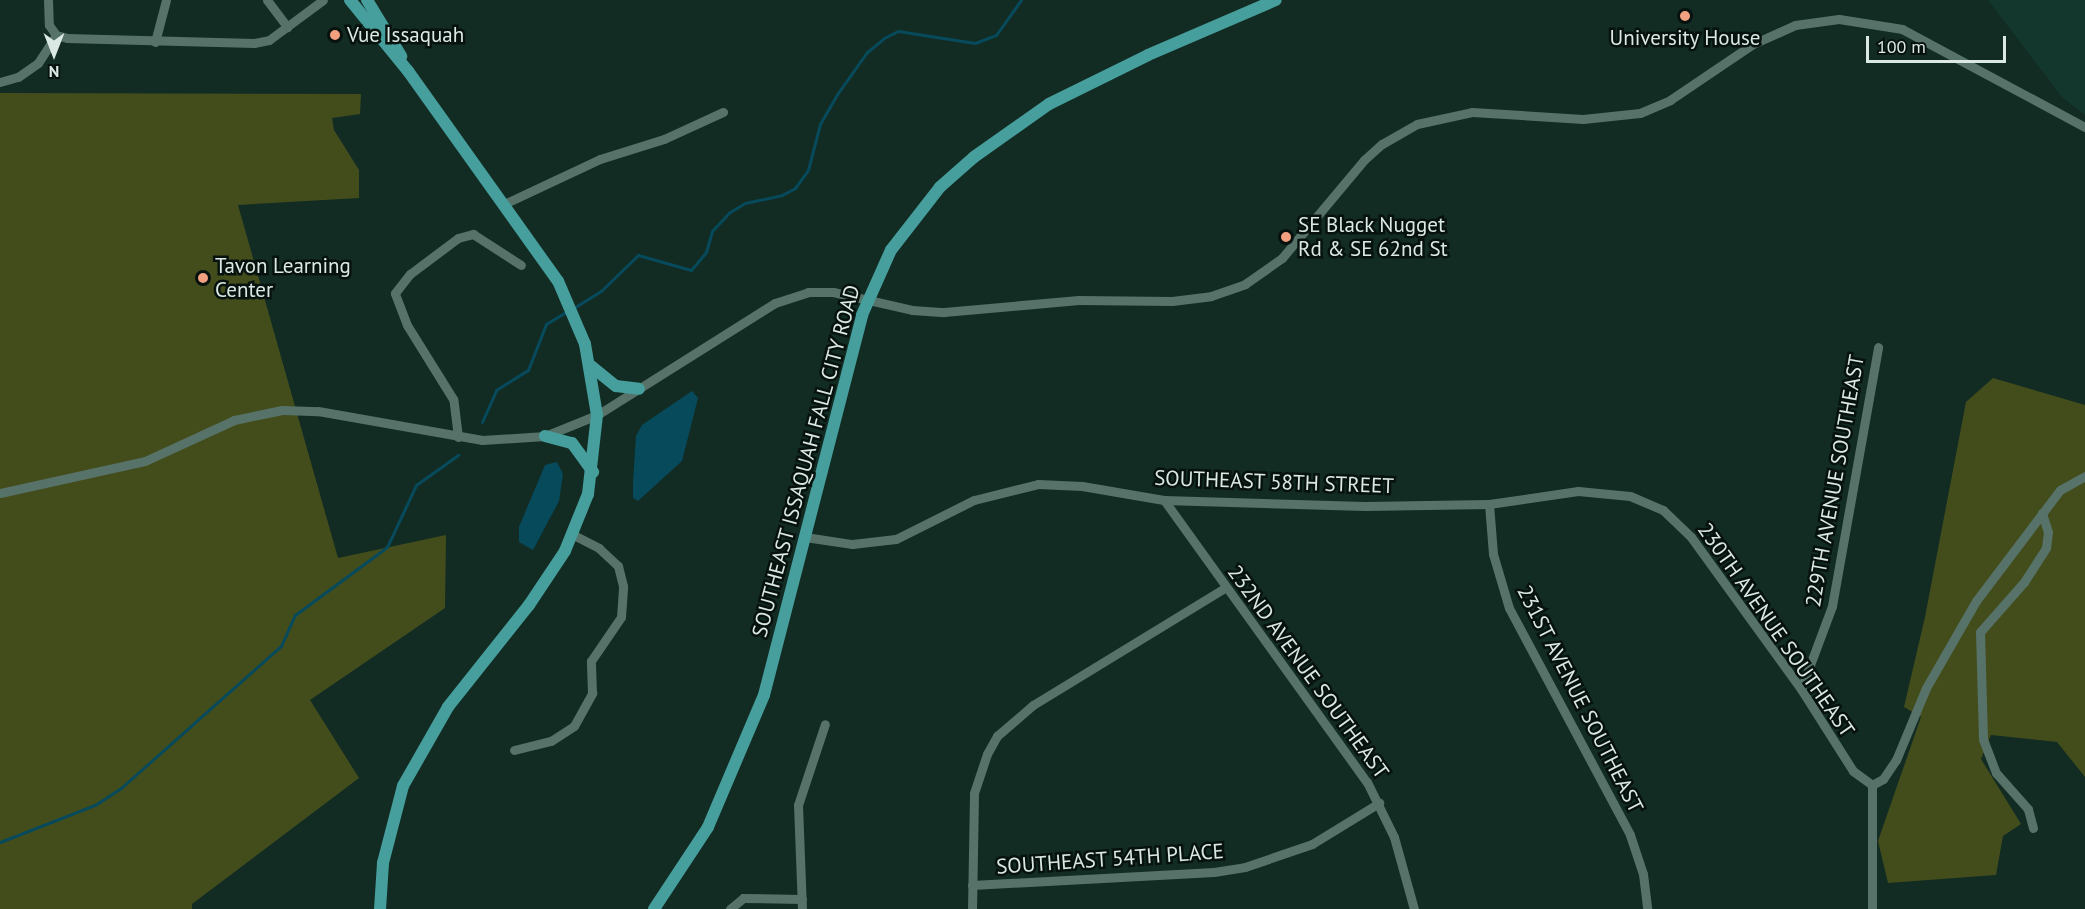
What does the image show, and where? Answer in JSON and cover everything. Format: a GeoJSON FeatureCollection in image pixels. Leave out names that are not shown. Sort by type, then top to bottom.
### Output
{"type":"FeatureCollection","features":[{"type":"Feature","properties":{"kind":"main road"},"geometry":{"type":"LineString","coordinates":[[350,0],[408,70],[558,281],[585,344],[591,365],[597,415],[593,472],[573,535],[555,569],[448,707],[415,761],[392,823],[380,909]]}},
{"type":"Feature","properties":{"kind":"main road"},"geometry":{"type":"LineString","coordinates":[[367,0],[408,70]]}},
{"type":"Feature","properties":{"kind":"main road","name":"SOUTHEAST ISSAQUAH FALL CITY ROAD"},"geometry":{"type":"LineString","coordinates":[[654,909],[708,827],[744,749],[764,694],[867,299],[891,250],[915,215],[958,171],[1017,126],[1089,83],[1276,0]]}},
{"type":"Feature","properties":{"kind":"main road"},"geometry":{"type":"LineString","coordinates":[[591,365],[616,386],[639,389]]}},
{"type":"Feature","properties":{"kind":"main road"},"geometry":{"type":"LineString","coordinates":[[545,436],[572,443],[593,472]]}},
{"type":"Feature","properties":{"kind":"street"},"geometry":{"type":"LineString","coordinates":[[48,0],[47,15],[56,35]]}},
{"type":"Feature","properties":{"kind":"street"},"geometry":{"type":"LineString","coordinates":[[155,42],[166,0]]}},
{"type":"Feature","properties":{"kind":"street"},"geometry":{"type":"LineString","coordinates":[[267,0],[287,27]]}},
{"type":"Feature","properties":{"kind":"street"},"geometry":{"type":"LineString","coordinates":[[56,35],[79,41],[259,43],[287,27],[323,0]]}},
{"type":"Feature","properties":{"kind":"street"},"geometry":{"type":"LineString","coordinates":[[0,493],[145,461],[234,420],[282,410],[318,411],[458,437],[510,441],[545,436],[597,415],[758,312],[793,295],[822,291],[912,310],[944,312],[1078,300],[1172,301],[1211,296],[1245,284],[1282,258],[1364,160],[1382,144],[1417,124],[1472,112],[1583,119],[1623,117],[1670,100],[1778,31],[1839,19],[1869,20],[1902,29],[2085,127]]}},
{"type":"Feature","properties":{"kind":"street"},"geometry":{"type":"LineString","coordinates":[[0,82],[18,77],[38,63],[56,35]]}},
{"type":"Feature","properties":{"kind":"street"},"geometry":{"type":"LineString","coordinates":[[504,204],[600,159],[664,140],[723,112]]}},
{"type":"Feature","properties":{"kind":"street"},"geometry":{"type":"LineString","coordinates":[[458,437],[453,399],[395,298],[396,289],[410,274],[459,238],[472,234],[521,265]]}},
{"type":"Feature","properties":{"kind":"street","name":"229TH AVENUE SOUTHEAST"},"geometry":{"type":"LineString","coordinates":[[1801,689],[1832,606],[1863,451],[1878,347]]}},
{"type":"Feature","properties":{"kind":"street"},"geometry":{"type":"LineString","coordinates":[[1872,909],[1872,785],[1883,779],[1896,760],[1926,688],[1976,601],[2060,490],[2085,476]]}},
{"type":"Feature","properties":{"kind":"street","name":"SOUTHEAST 58TH STREET"},"geometry":{"type":"LineString","coordinates":[[805,537],[852,544],[896,539],[974,500],[1038,484],[1082,486],[1164,500],[1489,504],[1578,491],[1612,493],[1645,501]]}},
{"type":"Feature","properties":{"kind":"street","name":"232ND AVENUE SOUTHEAST"},"geometry":{"type":"LineString","coordinates":[[1164,500],[1225,588],[1352,759],[1379,803],[1401,857],[1414,909]]}},
{"type":"Feature","properties":{"kind":"street","name":"230TH AVENUE SOUTHEAST"},"geometry":{"type":"LineString","coordinates":[[1645,501],[1663,510],[1691,537],[1801,689],[1853,771],[1872,785]]}},
{"type":"Feature","properties":{"kind":"street","name":"231ST AVENUE SOUTHEAST"},"geometry":{"type":"LineString","coordinates":[[1489,504],[1492,554],[1509,608],[1630,835],[1643,874],[1647,909]]}},
{"type":"Feature","properties":{"kind":"street"},"geometry":{"type":"LineString","coordinates":[[2033,828],[2028,809],[1996,773],[1983,739],[1980,632],[2024,582],[2046,548],[2048,532],[2042,513]]}},
{"type":"Feature","properties":{"kind":"street"},"geometry":{"type":"LineString","coordinates":[[514,750],[551,741],[574,726],[592,693],[591,661],[621,617],[623,586],[618,566],[599,548],[573,535]]}},
{"type":"Feature","properties":{"kind":"street"},"geometry":{"type":"LineString","coordinates":[[972,909],[974,793],[987,754],[997,736],[1034,705],[1225,588]]}},
{"type":"Feature","properties":{"kind":"street"},"geometry":{"type":"LineString","coordinates":[[802,909],[798,805],[825,724]]}},
{"type":"Feature","properties":{"kind":"street","name":"SOUTHEAST 54TH PLACE"},"geometry":{"type":"LineString","coordinates":[[972,885],[1214,872],[1245,867],[1311,844],[1379,803]]}},
{"type":"Feature","properties":{"kind":"street"},"geometry":{"type":"LineString","coordinates":[[730,909],[743,898],[802,898]]}},
{"type":"Feature","properties":{"kind":"shaded area"},"geometry":{"type":"Polygon","coordinates":[[[1988,0],[2085,0],[2085,115],[2062,97],[1988,0]]]}},
{"type":"Feature","properties":{"kind":"green space"},"geometry":{"type":"Polygon","coordinates":[[[0,93],[361,94],[360,114],[332,118],[334,130],[359,170],[359,198],[238,205],[338,558],[446,535],[445,608],[310,700],[359,778],[192,904],[192,909],[0,909],[0,93]]]}},
{"type":"Feature","properties":{"kind":"green space"},"geometry":{"type":"Polygon","coordinates":[[[1993,378],[2085,405],[2085,777],[2057,742],[1991,735],[1981,759],[2021,824],[2003,836],[1996,875],[1888,883],[1878,841],[1921,717],[1904,707],[1925,617],[1966,402],[1993,378]]]}},
{"type":"Feature","properties":{"kind":"water"},"geometry":{"type":"Polygon","coordinates":[[[692,391],[698,398],[682,461],[638,501],[633,498],[636,436],[642,425],[692,391]]]}},
{"type":"Feature","properties":{"kind":"water"},"geometry":{"type":"Polygon","coordinates":[[[557,462],[563,474],[559,501],[533,550],[519,542],[519,527],[545,465],[557,462]]]}},
{"type":"Feature","properties":{"kind":"waterway"},"geometry":{"type":"LineString","coordinates":[[572,309],[601,291],[638,255],[691,270],[706,252],[712,231],[730,212],[745,203],[782,195],[795,188],[808,170],[820,124],[838,93],[867,52],[884,38],[898,31],[975,43],[996,35],[1021,0]]}},
{"type":"Feature","properties":{"kind":"waterway"},"geometry":{"type":"LineString","coordinates":[[482,422],[496,390],[528,370],[546,324],[566,312]]}},
{"type":"Feature","properties":{"kind":"waterway"},"geometry":{"type":"LineString","coordinates":[[0,842],[95,805],[121,788],[281,646],[295,615],[387,547],[416,485],[458,455]]}},
{"type":"Feature","properties":{"kind":"place","name":"University House"},"geometry":{"type":"Point","coordinates":[1685,16]}},
{"type":"Feature","properties":{"kind":"place","name":"Vue Issaquah"},"geometry":{"type":"Point","coordinates":[335,35]}},
{"type":"Feature","properties":{"kind":"place","name":"SE Black Nugget Rd & SE 62nd St"},"geometry":{"type":"Point","coordinates":[1286,237]}},
{"type":"Feature","properties":{"kind":"place","name":"Tavon Learning Center"},"geometry":{"type":"Point","coordinates":[203,278]}}]}
